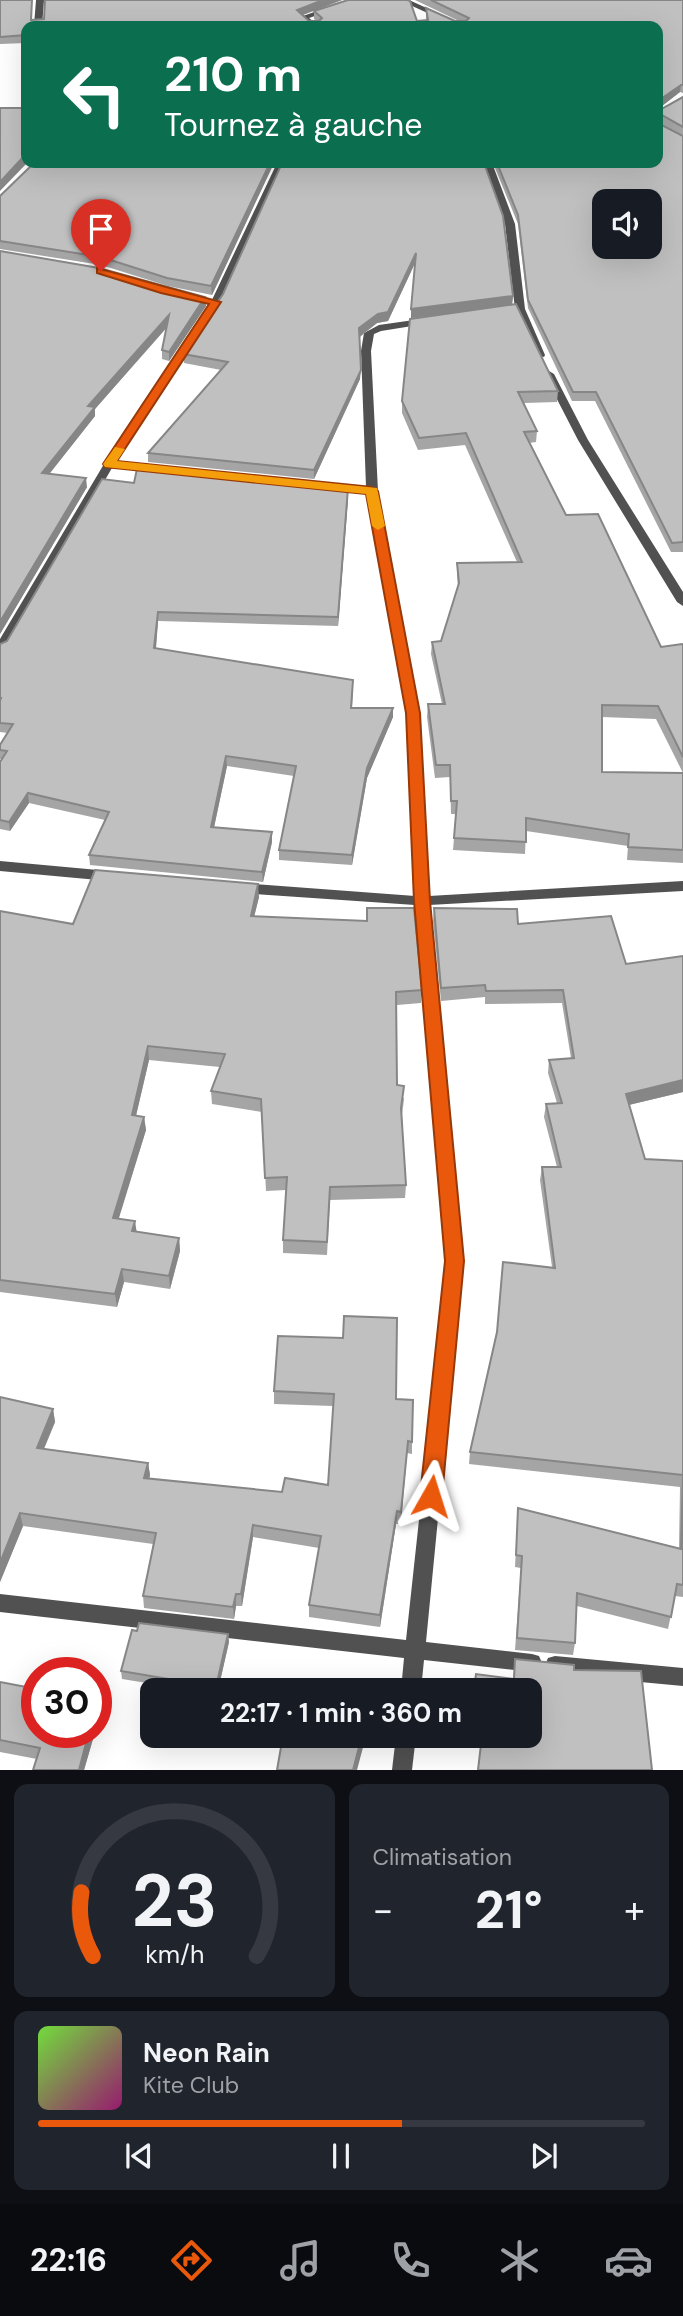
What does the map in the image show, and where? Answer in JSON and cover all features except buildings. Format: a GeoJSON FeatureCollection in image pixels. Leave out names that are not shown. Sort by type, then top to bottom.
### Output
{"type":"FeatureCollection","features":[{"type":"Feature","properties":{"kind":"street"},"geometry":{"type":"LineString","coordinates":[[38,21],[40,0]]}},
{"type":"Feature","properties":{"kind":"street"},"geometry":{"type":"LineString","coordinates":[[309,21],[304,17],[357,0]]}},
{"type":"Feature","properties":{"kind":"street"},"geometry":{"type":"LineString","coordinates":[[403,0],[450,21]]}},
{"type":"Feature","properties":{"kind":"street"},"geometry":{"type":"LineString","coordinates":[[415,5],[418,16]]}},
{"type":"Feature","properties":{"kind":"street"},"geometry":{"type":"LineString","coordinates":[[0,649],[109,464],[216,302],[279,168]]}},
{"type":"Feature","properties":{"kind":"street"},"geometry":{"type":"LineString","coordinates":[[490,168],[510,224],[513,310],[583,440],[683,602]]}},
{"type":"Feature","properties":{"kind":"street"},"geometry":{"type":"LineString","coordinates":[[203,299],[216,302]]}},
{"type":"Feature","properties":{"kind":"street"},"geometry":{"type":"LineString","coordinates":[[412,1678],[454,1261],[422,901],[413,713],[372,491],[366,339],[379,328],[443,319]]}},
{"type":"Feature","properties":{"kind":"street"},"geometry":{"type":"LineString","coordinates":[[109,464],[164,470]]}},
{"type":"Feature","properties":{"kind":"street"},"geometry":{"type":"LineString","coordinates":[[275,481],[372,491]]}},
{"type":"Feature","properties":{"kind":"street"},"geometry":{"type":"LineString","coordinates":[[0,866],[121,877]]}},
{"type":"Feature","properties":{"kind":"street"},"geometry":{"type":"LineString","coordinates":[[229,887],[422,901],[683,886]]}},
{"type":"Feature","properties":{"kind":"street"},"geometry":{"type":"LineString","coordinates":[[0,1603],[415,1652],[683,1677]]}},
{"type":"Feature","properties":{"kind":"street"},"geometry":{"type":"LineString","coordinates":[[402,1770],[405,1748]]}},
{"type":"Feature","properties":{"kind":"slow traffic"},"geometry":{"type":"LineString","coordinates":[[119,449],[109,464],[372,491],[378,526]]}},
{"type":"Feature","properties":{"kind":"route"},"geometry":{"type":"LineString","coordinates":[[101,271],[165,291],[216,302],[109,464],[372,491],[413,713],[422,901],[454,1261],[431,1496]]}}]}
